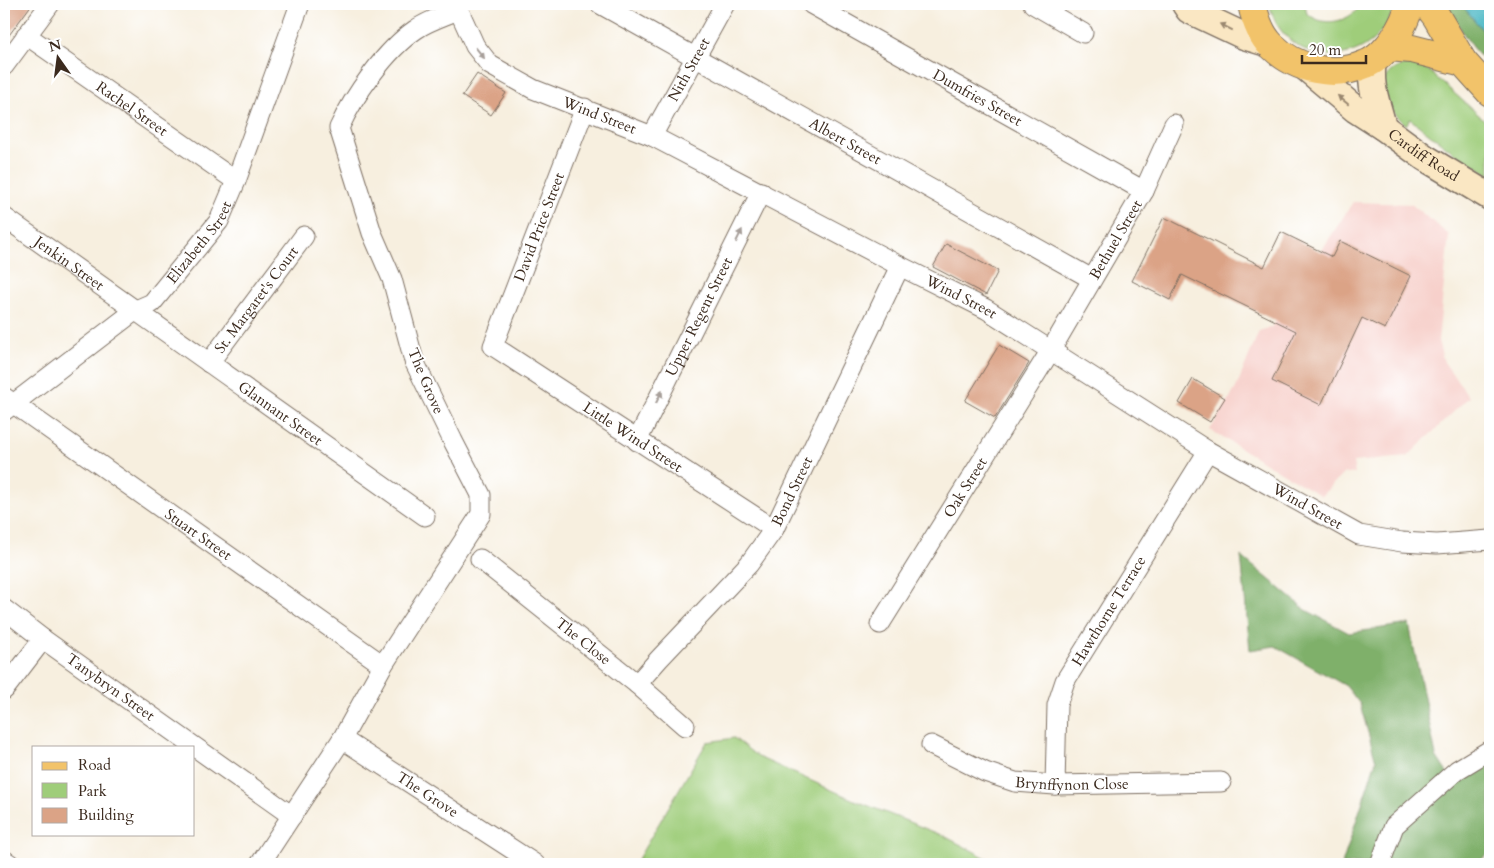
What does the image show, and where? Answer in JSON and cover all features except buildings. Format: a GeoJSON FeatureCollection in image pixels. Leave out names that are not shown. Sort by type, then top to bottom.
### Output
{"type":"FeatureCollection","features":[{"type":"Feature","properties":{"kind":"main road"},"geometry":{"type":"LineString","coordinates":[[1185,4],[1189,10],[1244,36],[1270,44]]}},
{"type":"Feature","properties":{"kind":"main road"},"geometry":{"type":"LineString","coordinates":[[1252,4],[1256,21],[1270,44],[1291,61],[1305,67],[1325,71],[1346,70],[1367,64],[1380,54],[1401,29],[1409,4]]}},
{"type":"Feature","properties":{"kind":"main road"},"geometry":{"type":"LineString","coordinates":[[1427,4],[1463,62],[1490,92]]}},
{"type":"Feature","properties":{"kind":"main road"},"geometry":{"type":"LineString","coordinates":[[1380,54],[1412,49],[1463,62]]}},
{"type":"Feature","properties":{"kind":"main road","name":"Cardiff Road"},"geometry":{"type":"LineString","coordinates":[[1380,54],[1371,76],[1372,91],[1383,127]]}},
{"type":"Feature","properties":{"kind":"main road","name":"Cardiff Road"},"geometry":{"type":"LineString","coordinates":[[1305,67],[1354,109],[1383,127],[1424,157],[1490,197]]}},
{"type":"Feature","properties":{"kind":"street"},"geometry":{"type":"LineString","coordinates":[[4,66],[50,4]]}},
{"type":"Feature","properties":{"kind":"street","name":"Elizabeth Street"},"geometry":{"type":"LineString","coordinates":[[7,404],[136,310],[152,302],[219,221],[236,180],[300,4]]}},
{"type":"Feature","properties":{"kind":"street","name":"Albert Street"},"geometry":{"type":"LineString","coordinates":[[600,4],[1092,279]]}},
{"type":"Feature","properties":{"kind":"street","name":"Nith Street"},"geometry":{"type":"LineString","coordinates":[[652,136],[725,4]]}},
{"type":"Feature","properties":{"kind":"street","name":"Dumfries Street"},"geometry":{"type":"LineString","coordinates":[[811,4],[1144,191]]}},
{"type":"Feature","properties":{"kind":"street"},"geometry":{"type":"LineString","coordinates":[[1033,4],[1083,33]]}},
{"type":"Feature","properties":{"kind":"street","name":"Wind Street"},"geometry":{"type":"LineString","coordinates":[[457,7],[475,46],[490,65],[533,89],[652,136],[986,309],[1208,451],[1359,535],[1402,542],[1437,544],[1490,540]]}},
{"type":"Feature","properties":{"kind":"street","name":"The Grove"},"geometry":{"type":"LineString","coordinates":[[260,864],[342,739],[383,665],[481,514],[481,495],[414,361],[392,279],[372,233],[339,128],[348,107],[392,50],[416,29],[457,7]]}},
{"type":"Feature","properties":{"kind":"street","name":"Rachel Street"},"geometry":{"type":"LineString","coordinates":[[26,35],[236,180]]}},
{"type":"Feature","properties":{"kind":"street","name":"David Price Street"},"geometry":{"type":"LineString","coordinates":[[493,346],[585,108]]}},
{"type":"Feature","properties":{"kind":"street","name":"Bethuel Street"},"geometry":{"type":"LineString","coordinates":[[1051,350],[1144,191],[1174,124]]}},
{"type":"Feature","properties":{"kind":"street","name":"Upper Regent Street"},"geometry":{"type":"LineString","coordinates":[[637,441],[761,192]]}},
{"type":"Feature","properties":{"kind":"street","name":"Jenkin Street"},"geometry":{"type":"LineString","coordinates":[[4,217],[136,310]]}},
{"type":"Feature","properties":{"kind":"street","name":"St. Margaret's Court"},"geometry":{"type":"LineString","coordinates":[[209,363],[304,236]]}},
{"type":"Feature","properties":{"kind":"street","name":"Bond Street"},"geometry":{"type":"LineString","coordinates":[[637,684],[749,564],[774,529],[900,266]]}},
{"type":"Feature","properties":{"kind":"street","name":"Glannant Street"},"geometry":{"type":"LineString","coordinates":[[136,310],[425,516]]}},
{"type":"Feature","properties":{"kind":"street","name":"Little Wind Street"},"geometry":{"type":"LineString","coordinates":[[493,346],[774,529]]}},
{"type":"Feature","properties":{"kind":"street","name":"Oak Street"},"geometry":{"type":"LineString","coordinates":[[880,624],[1051,350]]}},
{"type":"Feature","properties":{"kind":"street","name":"Stuart Street"},"geometry":{"type":"LineString","coordinates":[[7,404],[383,665]]}},
{"type":"Feature","properties":{"kind":"street","name":"Hawthorne Terrace"},"geometry":{"type":"LineString","coordinates":[[1055,785],[1056,704],[1065,681],[1208,451]]}},
{"type":"Feature","properties":{"kind":"street","name":"The Close"},"geometry":{"type":"LineString","coordinates":[[480,559],[637,684],[685,726]]}},
{"type":"Feature","properties":{"kind":"street","name":"Tanybryn Street"},"geometry":{"type":"LineString","coordinates":[[4,609],[194,746]]}},
{"type":"Feature","properties":{"kind":"street"},"geometry":{"type":"LineString","coordinates":[[4,690],[43,639]]}},
{"type":"Feature","properties":{"kind":"street","name":"The Grove"},"geometry":{"type":"LineString","coordinates":[[342,739],[510,858],[535,864]]}},
{"type":"Feature","properties":{"kind":"street","name":"Brynffynon Close"},"geometry":{"type":"LineString","coordinates":[[931,745],[985,772],[1015,782],[1055,785],[1221,782]]}},
{"type":"Feature","properties":{"kind":"street","name":"Tanybryn Street"},"geometry":{"type":"LineString","coordinates":[[195,747],[292,816]]}},
{"type":"Feature","properties":{"kind":"street"},"geometry":{"type":"LineString","coordinates":[[1380,864],[1394,826],[1457,770],[1490,750]]}},
{"type":"Feature","properties":{"kind":"street"},"geometry":{"type":"LineString","coordinates":[[4,860],[10,864]]}},
{"type":"Feature","properties":{"kind":"shaded area"},"geometry":{"type":"Polygon","coordinates":[[[1353,202],[1411,204],[1449,235],[1438,341],[1444,362],[1469,397],[1407,457],[1353,462],[1355,474],[1344,473],[1321,496],[1210,430],[1236,388],[1259,331],[1272,327],[1353,202]]]}},
{"type":"Feature","properties":{"kind":"green space"},"geometry":{"type":"Polygon","coordinates":[[[1269,4],[1305,4],[1307,14],[1318,20],[1328,22],[1350,16],[1361,4],[1394,4],[1387,24],[1373,40],[1362,48],[1350,53],[1324,55],[1299,47],[1289,39],[1276,23],[1269,4]]]}},
{"type":"Feature","properties":{"kind":"green space"},"geometry":{"type":"Polygon","coordinates":[[[1447,4],[1461,4],[1490,39],[1490,67],[1472,47],[1448,9],[1447,4]]]}},
{"type":"Feature","properties":{"kind":"green space"},"geometry":{"type":"Polygon","coordinates":[[[1415,64],[1427,69],[1490,125],[1490,175],[1453,152],[1410,119],[1406,125],[1390,109],[1382,83],[1392,70],[1415,64]]]}},
{"type":"Feature","properties":{"kind":"green space"},"geometry":{"type":"Polygon","coordinates":[[[1241,556],[1306,610],[1349,633],[1409,624],[1436,756],[1453,782],[1490,762],[1490,852],[1476,864],[1342,864],[1376,761],[1360,704],[1346,686],[1275,646],[1250,650],[1241,556]]]}},
{"type":"Feature","properties":{"kind":"green space"},"geometry":{"type":"Polygon","coordinates":[[[734,738],[758,757],[854,800],[944,836],[998,864],[635,864],[707,742],[734,738]]]}},
{"type":"Feature","properties":{"kind":"water"},"geometry":{"type":"Polygon","coordinates":[[[1461,4],[1490,4],[1490,39],[1461,4]]]}}]}
